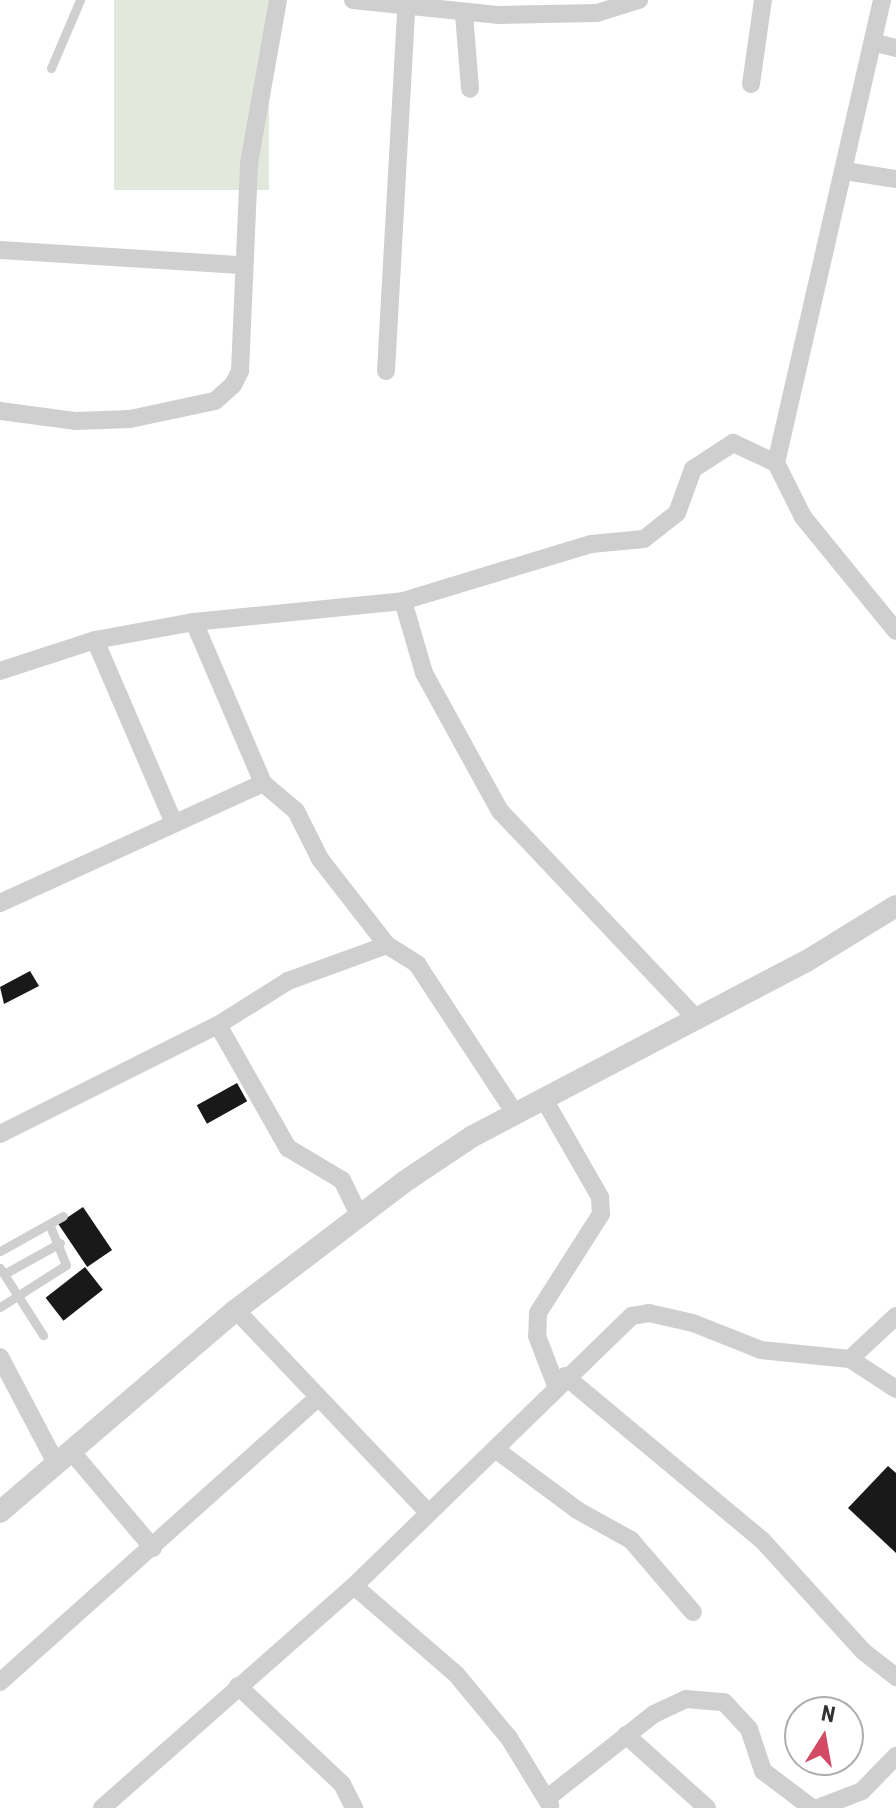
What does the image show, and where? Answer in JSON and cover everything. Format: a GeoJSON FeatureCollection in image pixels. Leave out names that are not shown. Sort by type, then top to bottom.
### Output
{"type":"FeatureCollection","features":[{"type":"Feature","properties":{"kind":"street"},"geometry":{"type":"LineString","coordinates":[[0,411],[76,421],[130,419],[215,401],[240,371],[241,265],[249,163],[278,0]]}},
{"type":"Feature","properties":{"kind":"street"},"geometry":{"type":"LineString","coordinates":[[358,1],[464,14],[500,7],[597,13],[639,0]]}},
{"type":"Feature","properties":{"kind":"street"},"geometry":{"type":"LineString","coordinates":[[751,84],[763,0]]}},
{"type":"Feature","properties":{"kind":"street"},"geometry":{"type":"LineString","coordinates":[[776,463],[876,43],[882,0]]}},
{"type":"Feature","properties":{"kind":"street"},"geometry":{"type":"LineString","coordinates":[[386,371],[406,8]]}},
{"type":"Feature","properties":{"kind":"street"},"geometry":{"type":"LineString","coordinates":[[464,14],[470,89]]}},
{"type":"Feature","properties":{"kind":"street"},"geometry":{"type":"LineString","coordinates":[[876,43],[896,48]]}},
{"type":"Feature","properties":{"kind":"street"},"geometry":{"type":"LineString","coordinates":[[845,171],[896,179]]}},
{"type":"Feature","properties":{"kind":"street"},"geometry":{"type":"LineString","coordinates":[[0,250],[241,265]]}},
{"type":"Feature","properties":{"kind":"street"},"geometry":{"type":"LineString","coordinates":[[0,671],[95,640],[194,622],[403,601],[591,544],[644,539],[677,513],[693,469],[717,448],[733,443],[776,463],[803,517],[896,631]]}},
{"type":"Feature","properties":{"kind":"street"},"geometry":{"type":"LineString","coordinates":[[403,601],[424,673],[500,811],[697,1019]]}},
{"type":"Feature","properties":{"kind":"street"},"geometry":{"type":"LineString","coordinates":[[194,622],[263,783],[296,811],[320,859],[387,945],[417,964],[516,1115]]}},
{"type":"Feature","properties":{"kind":"street"},"geometry":{"type":"LineString","coordinates":[[95,640],[174,823]]}},
{"type":"Feature","properties":{"kind":"street"},"geometry":{"type":"LineString","coordinates":[[0,903],[263,783]]}},
{"type":"Feature","properties":{"kind":"street"},"geometry":{"type":"LineString","coordinates":[[0,1512],[236,1310],[450,1151],[697,1019],[896,906]]}},
{"type":"Feature","properties":{"kind":"street"},"geometry":{"type":"LineString","coordinates":[[0,1134],[218,1025],[323,964],[387,945]]}},
{"type":"Feature","properties":{"kind":"street"},"geometry":{"type":"LineString","coordinates":[[218,1025],[288,1148],[342,1180],[360,1217]]}},
{"type":"Feature","properties":{"kind":"street"},"geometry":{"type":"LineString","coordinates":[[545,1101],[600,1197],[601,1214],[538,1313],[537,1336],[561,1382],[762,1540],[864,1652],[896,1677]]}},
{"type":"Feature","properties":{"kind":"street"},"geometry":{"type":"LineString","coordinates":[[236,1310],[427,1511]]}},
{"type":"Feature","properties":{"kind":"street"},"geometry":{"type":"LineString","coordinates":[[102,1808],[354,1586],[427,1511],[632,1316],[649,1313],[761,1350],[850,1359],[896,1389]]}},
{"type":"Feature","properties":{"kind":"street"},"geometry":{"type":"LineString","coordinates":[[850,1359],[896,1316]]}},
{"type":"Feature","properties":{"kind":"street"},"geometry":{"type":"LineString","coordinates":[[0,1357],[63,1457],[153,1548]]}},
{"type":"Feature","properties":{"kind":"street"},"geometry":{"type":"LineString","coordinates":[[0,1682],[318,1398]]}},
{"type":"Feature","properties":{"kind":"street"},"geometry":{"type":"LineString","coordinates":[[495,1449],[577,1510],[631,1540],[693,1612]]}},
{"type":"Feature","properties":{"kind":"street"},"geometry":{"type":"LineString","coordinates":[[354,1586],[456,1674],[550,1802],[626,1735],[686,1699],[724,1702],[749,1729],[763,1771],[812,1808]]}},
{"type":"Feature","properties":{"kind":"street"},"geometry":{"type":"LineString","coordinates":[[238,1686],[342,1784],[354,1808]]}},
{"type":"Feature","properties":{"kind":"street"},"geometry":{"type":"LineString","coordinates":[[626,1735],[707,1808]]}},
{"type":"Feature","properties":{"kind":"street"},"geometry":{"type":"LineString","coordinates":[[818,1808],[861,1800],[896,1756]]}},
{"type":"Feature","properties":{"kind":"lane"},"geometry":{"type":"LineString","coordinates":[[51,68],[80,0]]}},
{"type":"Feature","properties":{"kind":"lane"},"geometry":{"type":"LineString","coordinates":[[0,1251],[50,1226],[63,1216]]}},
{"type":"Feature","properties":{"kind":"lane"},"geometry":{"type":"LineString","coordinates":[[0,1307],[66,1265],[60,1243],[50,1226]]}},
{"type":"Feature","properties":{"kind":"lane"},"geometry":{"type":"LineString","coordinates":[[43,1335],[2,1271],[60,1243]]}},
{"type":"Feature","properties":{"kind":"shaded area"},"geometry":{"type":"Polygon","coordinates":[[[114,0],[269,0],[269,190],[114,190],[114,0]]]}},
{"type":"Feature","properties":{"kind":"building"},"geometry":{"type":"Polygon","coordinates":[[[30,971],[39,986],[4,1004],[0,987],[30,971]]]}},
{"type":"Feature","properties":{"kind":"building"},"geometry":{"type":"Polygon","coordinates":[[[237,1083],[247,1101],[207,1124],[197,1105],[237,1083]]]}},
{"type":"Feature","properties":{"kind":"building"},"geometry":{"type":"Polygon","coordinates":[[[83,1207],[112,1250],[87,1267],[58,1224],[83,1207]]]}},
{"type":"Feature","properties":{"kind":"building"},"geometry":{"type":"Polygon","coordinates":[[[85,1267],[103,1290],[63,1321],[46,1298],[85,1267]]]}},
{"type":"Feature","properties":{"kind":"building"},"geometry":{"type":"Polygon","coordinates":[[[888,1466],[896,1473],[896,1553],[848,1508],[888,1466]]]}}]}
